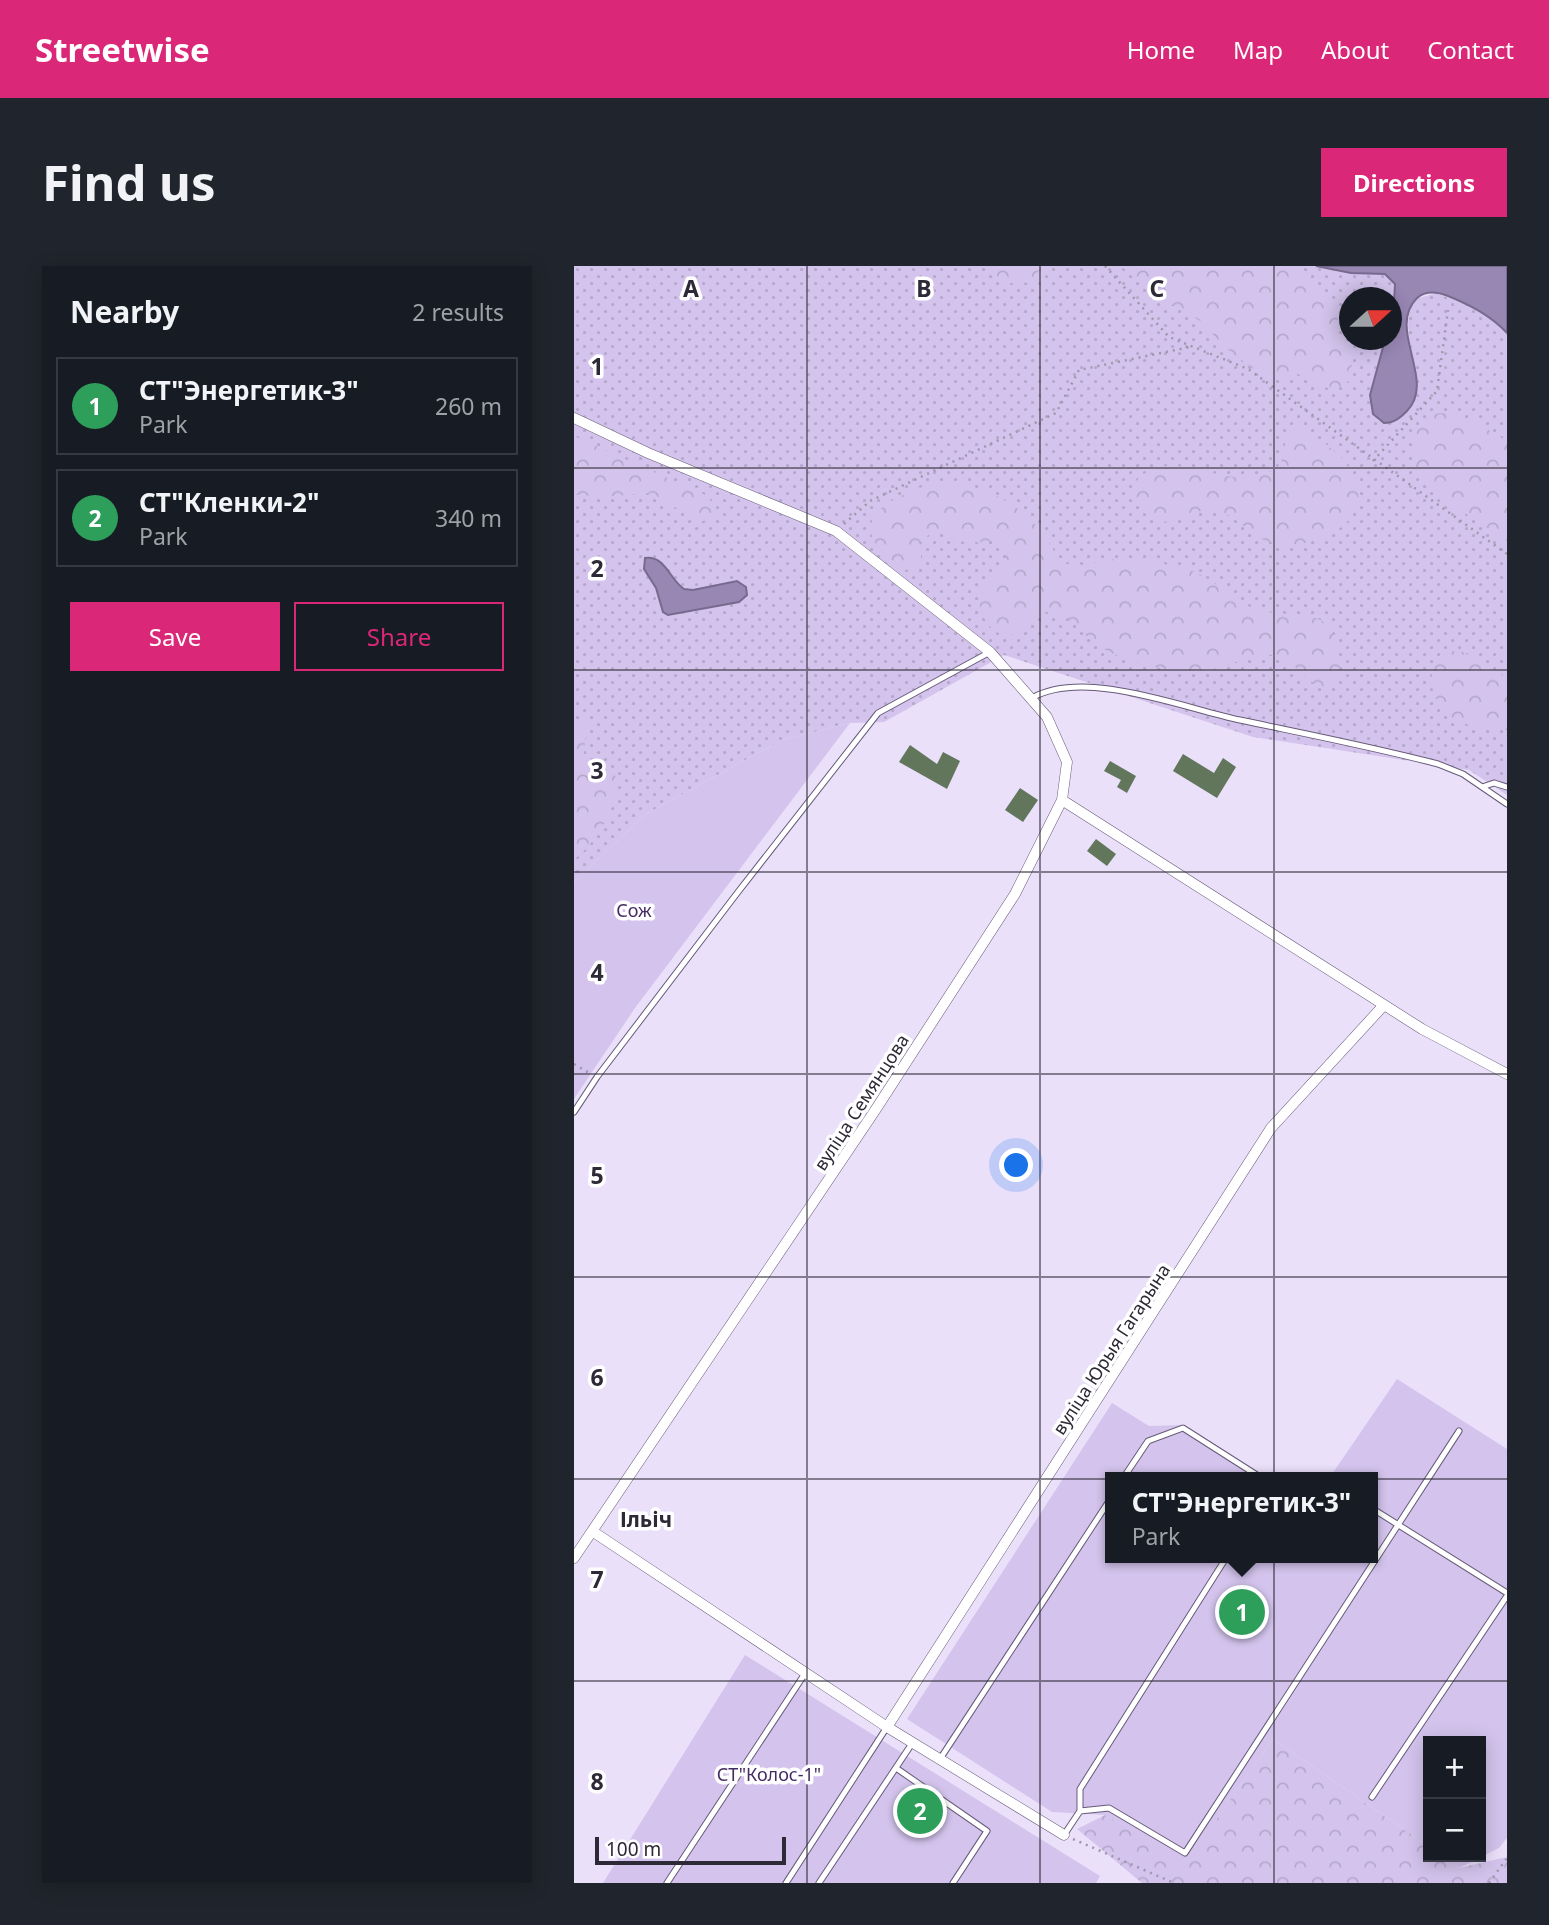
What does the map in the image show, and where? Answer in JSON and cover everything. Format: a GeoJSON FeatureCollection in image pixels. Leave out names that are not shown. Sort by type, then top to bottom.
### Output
{"type":"FeatureCollection","features":[{"type":"Feature","properties":{"kind":"street","name":"вуліца Семянцова"},"geometry":{"type":"LineString","coordinates":[[574,418],[836,531],[990,652],[1046,717],[1067,762],[1062,800],[1015,894],[876,1109],[574,1558]]}},
{"type":"Feature","properties":{"kind":"street"},"geometry":{"type":"LineString","coordinates":[[1062,800],[1384,1005],[1507,1074]]}},
{"type":"Feature","properties":{"kind":"street","name":"вуліца Юрыя Гагарына"},"geometry":{"type":"LineString","coordinates":[[887,1727],[1271,1128],[1384,1005]]}},
{"type":"Feature","properties":{"kind":"street"},"geometry":{"type":"LineString","coordinates":[[592,1531],[887,1727],[1064,1835]]}},
{"type":"Feature","properties":{"kind":"lane"},"geometry":{"type":"LineString","coordinates":[[574,1112],[597,1077],[878,713],[990,652]]}},
{"type":"Feature","properties":{"kind":"lane"},"geometry":{"type":"LineString","coordinates":[[1032,698],[1049,688],[1108,689],[1154,697],[1235,719],[1438,764],[1463,774],[1507,804]]}},
{"type":"Feature","properties":{"kind":"lane"},"geometry":{"type":"LineString","coordinates":[[1482,787],[1494,783],[1507,787]]}},
{"type":"Feature","properties":{"kind":"lane"},"geometry":{"type":"LineString","coordinates":[[1128,1472],[1148,1441],[1183,1429],[1252,1472]]}},
{"type":"Feature","properties":{"kind":"lane"},"geometry":{"type":"LineString","coordinates":[[1378,1557],[1459,1432]]}},
{"type":"Feature","properties":{"kind":"lane"},"geometry":{"type":"LineString","coordinates":[[940,1759],[1105,1507]]}},
{"type":"Feature","properties":{"kind":"lane"},"geometry":{"type":"LineString","coordinates":[[1372,1797],[1507,1594],[1378,1512]]}},
{"type":"Feature","properties":{"kind":"lane"},"geometry":{"type":"LineString","coordinates":[[1064,1835],[1080,1811],[1080,1789],[1223,1563]]}},
{"type":"Feature","properties":{"kind":"lane"},"geometry":{"type":"LineString","coordinates":[[1080,1811],[1110,1808],[1185,1853],[1374,1563]]}},
{"type":"Feature","properties":{"kind":"lane"},"geometry":{"type":"LineString","coordinates":[[667,1883],[806,1672]]}},
{"type":"Feature","properties":{"kind":"lane"},"geometry":{"type":"LineString","coordinates":[[786,1883],[887,1727]]}},
{"type":"Feature","properties":{"kind":"lane"},"geometry":{"type":"LineString","coordinates":[[819,1883],[913,1742]]}},
{"type":"Feature","properties":{"kind":"lane"},"geometry":{"type":"LineString","coordinates":[[896,1768],[987,1831],[953,1883]]}},
{"type":"Feature","properties":{"kind":"path"},"geometry":{"type":"LineString","coordinates":[[1105,266],[1152,322],[1169,337],[1248,369],[1507,555]]}},
{"type":"Feature","properties":{"kind":"path"},"geometry":{"type":"LineString","coordinates":[[1373,461],[1437,391],[1448,310]]}},
{"type":"Feature","properties":{"kind":"path"},"geometry":{"type":"LineString","coordinates":[[836,531],[870,500],[1056,413],[1079,370],[1192,347]]}},
{"type":"Feature","properties":{"kind":"path"},"geometry":{"type":"LineString","coordinates":[[574,1064],[597,1077]]}},
{"type":"Feature","properties":{"kind":"path"},"geometry":{"type":"LineString","coordinates":[[1064,1835],[1174,1883]]}},
{"type":"Feature","properties":{"kind":"path"},"geometry":{"type":"LineString","coordinates":[[1489,1883],[1507,1857]]}},
{"type":"Feature","properties":{"kind":"green space"},"geometry":{"type":"Polygon","coordinates":[[[574,266],[1316,266],[1351,273],[1385,274],[1395,287],[1339,287],[1339,350],[1382,350],[1370,395],[1378,420],[1388,423],[1398,419],[1410,407],[1416,394],[1408,329],[1416,299],[1436,293],[1478,309],[1507,333],[1507,795],[1469,770],[1253,737],[1004,655],[884,722],[850,723],[782,740],[646,814],[574,882],[574,266]]]}},
{"type":"Feature","properties":{"kind":"green space"},"geometry":{"type":"Polygon","coordinates":[[[987,266],[1041,266],[1030,281],[1016,284],[1001,278],[987,266]]]}},
{"type":"Feature","properties":{"kind":"green space"},"geometry":{"type":"Polygon","coordinates":[[[1121,266],[1294,266],[1336,301],[1339,350],[1347,350],[1353,360],[1349,381],[1335,390],[1317,385],[1298,374],[1271,378],[1260,374],[1223,346],[1202,322],[1156,296],[1121,266]]]}},
{"type":"Feature","properties":{"kind":"green space"},"geometry":{"type":"Polygon","coordinates":[[[1439,413],[1466,418],[1507,441],[1507,541],[1445,498],[1419,469],[1413,454],[1414,432],[1422,421],[1439,413]]]}},
{"type":"Feature","properties":{"kind":"green space"},"geometry":{"type":"Polygon","coordinates":[[[1300,428],[1343,459],[1358,490],[1357,505],[1351,518],[1326,536],[1310,542],[1278,544],[1260,538],[1223,512],[1209,509],[1166,522],[1145,513],[1136,500],[1134,484],[1149,471],[1167,466],[1246,478],[1264,474],[1281,463],[1287,436],[1300,428]]]}},
{"type":"Feature","properties":{"kind":"green space"},"geometry":{"type":"Polygon","coordinates":[[[574,436],[705,495],[716,506],[714,515],[704,521],[696,520],[651,493],[601,497],[574,494],[574,436]]]}},
{"type":"Feature","properties":{"kind":"green space"},"geometry":{"type":"Polygon","coordinates":[[[937,482],[968,486],[1008,502],[1031,520],[1064,563],[1077,565],[1124,559],[1179,567],[1201,575],[1253,608],[1313,617],[1324,622],[1333,632],[1338,648],[1340,673],[1330,686],[1321,686],[1288,661],[1272,655],[1256,656],[1200,671],[1150,666],[1113,654],[1090,640],[1064,616],[1049,612],[1036,616],[1015,634],[999,633],[992,629],[983,615],[978,590],[983,582],[1006,565],[1004,546],[994,541],[964,542],[932,531],[921,543],[921,563],[906,570],[886,557],[871,533],[872,522],[878,512],[888,504],[900,496],[937,482]]]}},
{"type":"Feature","properties":{"kind":"green space"},"geometry":{"type":"Polygon","coordinates":[[[1451,651],[1463,652],[1507,678],[1507,730],[1465,724],[1453,718],[1438,703],[1432,674],[1435,664],[1451,651]]]}},
{"type":"Feature","properties":{"kind":"green space"},"geometry":{"type":"Polygon","coordinates":[[[574,718],[587,723],[584,754],[612,770],[616,779],[616,791],[613,804],[599,832],[574,859],[574,718]]]}},
{"type":"Feature","properties":{"kind":"green space","name":"Сож"},"geometry":{"type":"Polygon","coordinates":[[[850,723],[635,1008],[574,1099],[574,882],[646,814],[782,740],[850,723]]]}},
{"type":"Feature","properties":{"kind":"green space"},"geometry":{"type":"Polygon","coordinates":[[[1397,1379],[1507,1449],[1507,1838],[1499,1848],[1486,1854],[1486,1736],[1423,1736],[1423,1843],[1273,1739],[1188,1860],[1105,1815],[1052,1812],[907,1719],[1112,1403],[1149,1426],[1182,1425],[1259,1472],[1105,1472],[1105,1563],[1378,1563],[1378,1472],[1333,1472],[1397,1379]]]}},
{"type":"Feature","properties":{"kind":"green space","name":"СТ\"Колос-1\""},"geometry":{"type":"Polygon","coordinates":[[[745,1655],[1100,1876],[1096,1883],[603,1883],[745,1655]]]}},
{"type":"Feature","properties":{"kind":"green space"},"geometry":{"type":"Polygon","coordinates":[[[1273,1739],[1423,1843],[1423,1862],[1450,1862],[1459,1868],[1507,1857],[1507,1883],[1142,1883],[1077,1829],[1105,1815],[1188,1859],[1273,1739]]]}},
{"type":"Feature","properties":{"kind":"green space"},"geometry":{"type":"Polygon","coordinates":[[[1450,1862],[1471,1862],[1459,1868],[1450,1862]]]}},
{"type":"Feature","properties":{"kind":"shaded area"},"geometry":{"type":"Polygon","coordinates":[[[1316,266],[1507,266],[1507,333],[1479,311],[1448,296],[1432,292],[1417,298],[1409,310],[1407,324],[1417,385],[1415,399],[1402,416],[1384,423],[1373,414],[1370,395],[1382,350],[1402,350],[1402,287],[1395,287],[1385,274],[1351,273],[1316,266]]]}},
{"type":"Feature","properties":{"kind":"shaded area"},"geometry":{"type":"Polygon","coordinates":[[[645,558],[658,560],[684,589],[693,590],[737,581],[746,587],[747,595],[739,602],[668,615],[663,612],[656,588],[644,569],[645,558]]]}},
{"type":"Feature","properties":{"kind":"building"},"geometry":{"type":"Polygon","coordinates":[[[910,745],[937,764],[943,752],[960,761],[947,789],[899,762],[910,745]]]}},
{"type":"Feature","properties":{"kind":"building"},"geometry":{"type":"Polygon","coordinates":[[[1183,754],[1214,773],[1223,758],[1236,767],[1217,798],[1173,771],[1183,754]]]}},
{"type":"Feature","properties":{"kind":"building"},"geometry":{"type":"Polygon","coordinates":[[[1110,761],[1136,776],[1127,793],[1117,787],[1121,780],[1104,771],[1110,761]]]}},
{"type":"Feature","properties":{"kind":"building"},"geometry":{"type":"Polygon","coordinates":[[[1020,788],[1038,800],[1023,822],[1005,810],[1020,788]]]}},
{"type":"Feature","properties":{"kind":"building"},"geometry":{"type":"Polygon","coordinates":[[[1096,839],[1116,854],[1107,866],[1087,851],[1096,839]]]}},
{"type":"Feature","properties":{"kind":"place","name":"СТ\"Энергетик-3\""},"geometry":{"type":"Point","coordinates":[1242,1612]}},
{"type":"Feature","properties":{"kind":"place","name":"СТ\"Кленки-2\""},"geometry":{"type":"Point","coordinates":[920,1811]}},
{"type":"Feature","properties":{"kind":"district","name":"Ільіч"},"geometry":{"type":"Point","coordinates":[646,1519]}}]}
